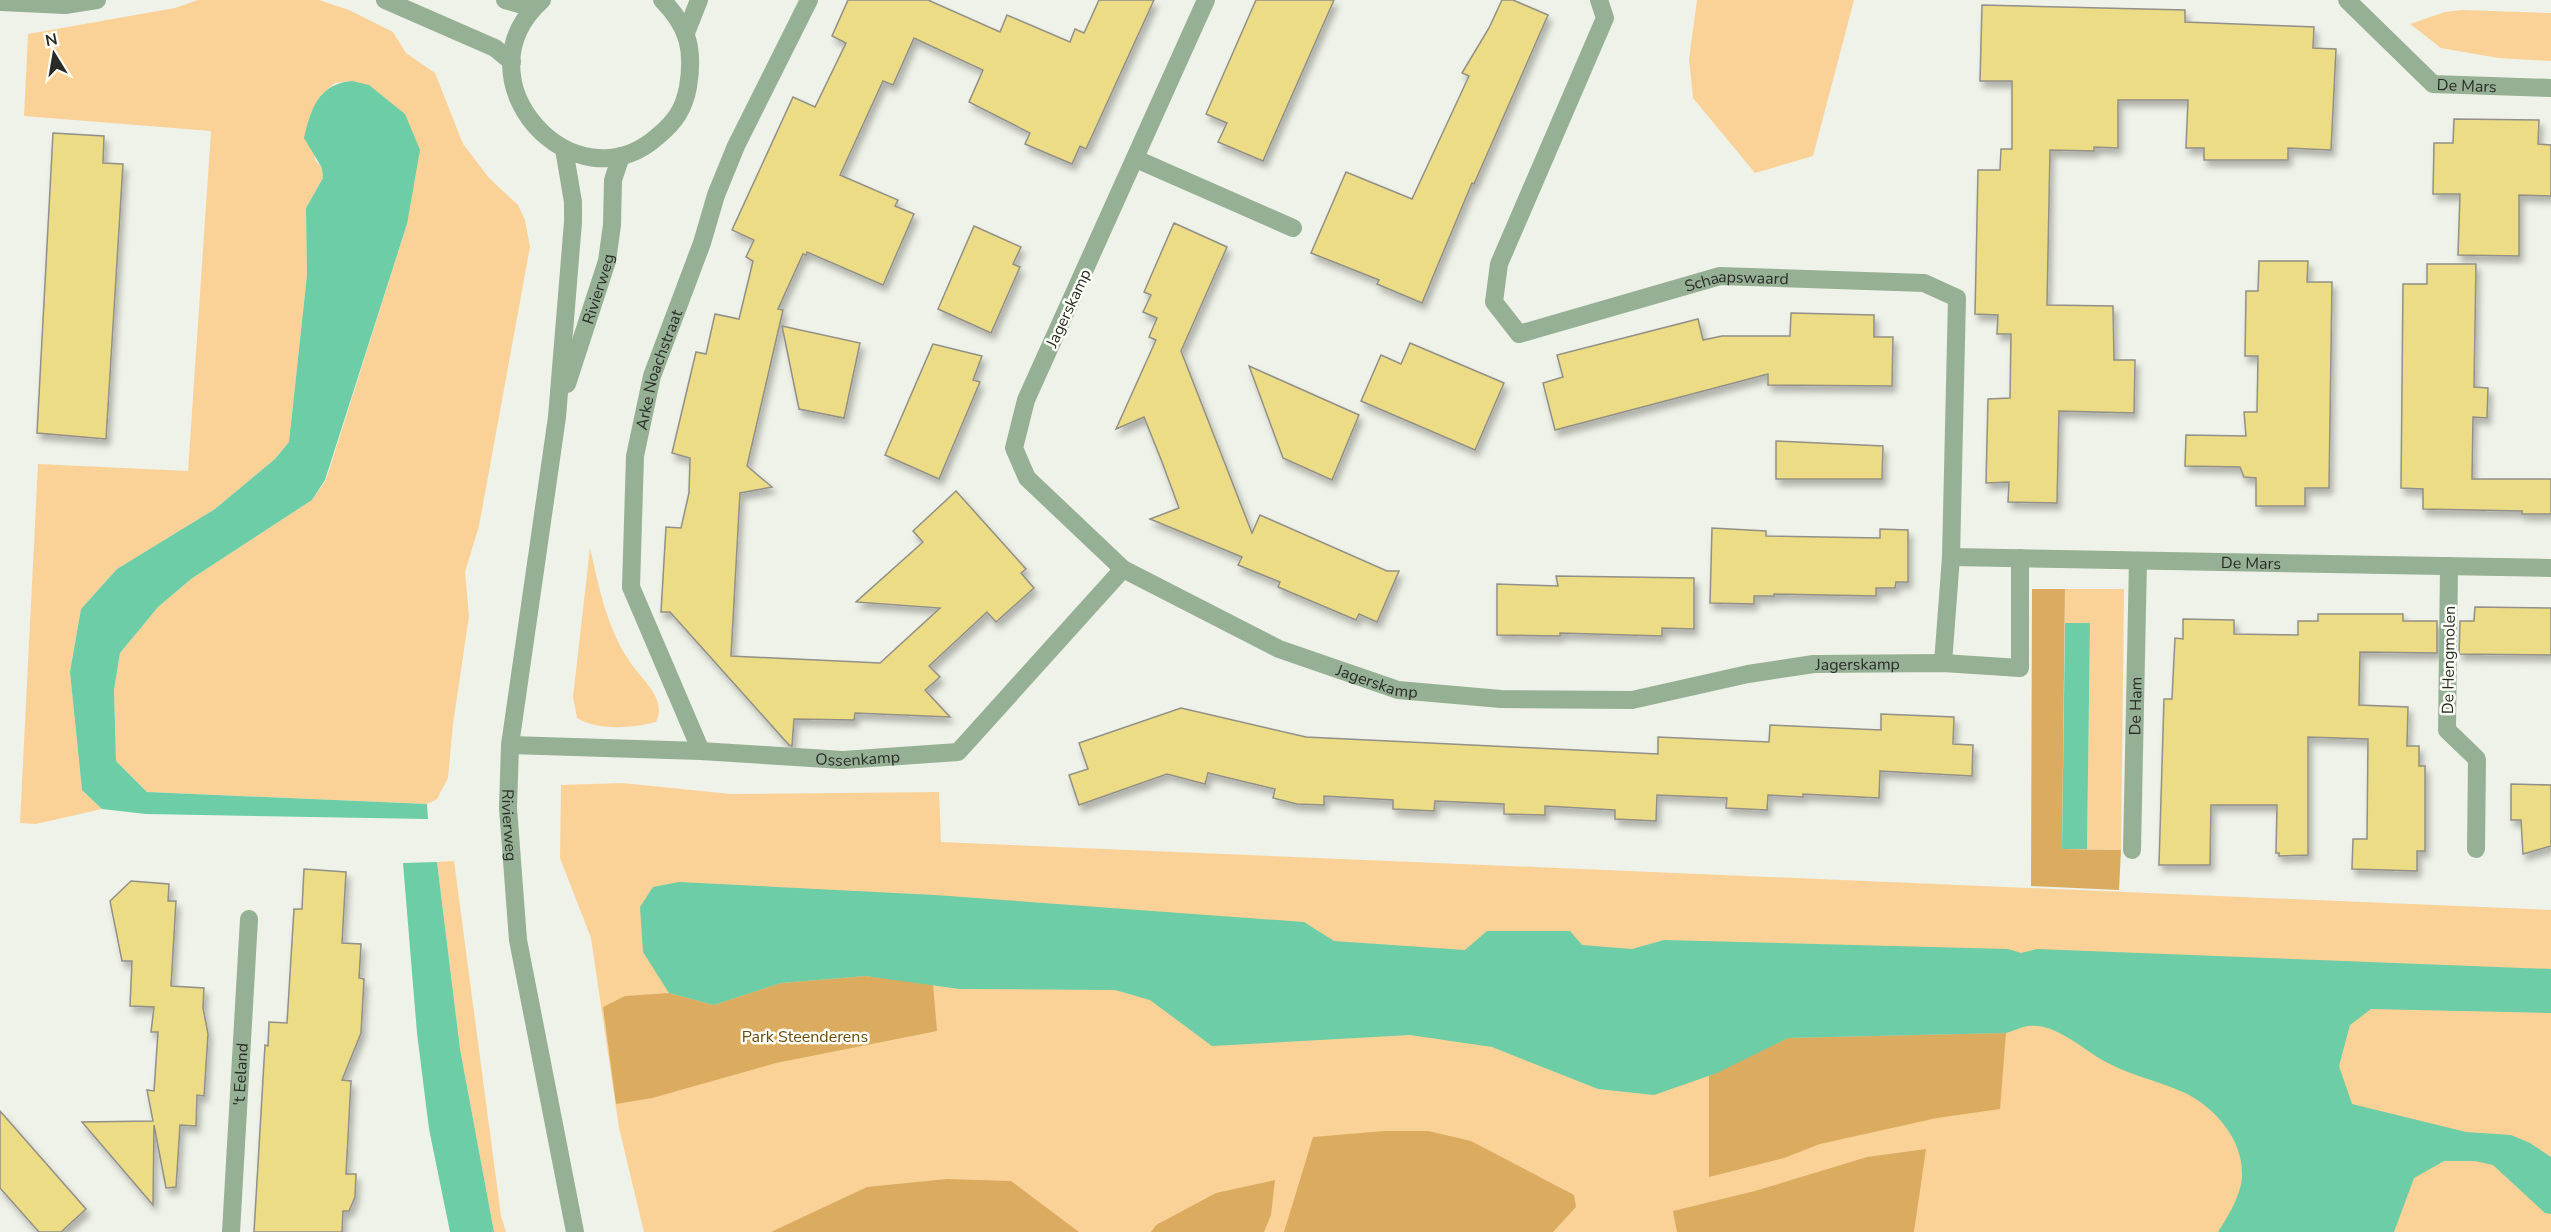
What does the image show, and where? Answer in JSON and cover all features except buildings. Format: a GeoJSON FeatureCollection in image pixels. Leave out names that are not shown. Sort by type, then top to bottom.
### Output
{"type":"FeatureCollection","features":[{"type":"Feature","properties":{"kind":"street"},"geometry":{"type":"LineString","coordinates":[[0,2],[65,5],[97,0]]}},
{"type":"Feature","properties":{"kind":"street"},"geometry":{"type":"LineString","coordinates":[[385,0],[495,48],[512,62]]}},
{"type":"Feature","properties":{"kind":"street"},"geometry":{"type":"LineString","coordinates":[[505,0],[538,4],[517,36],[512,62],[516,95],[533,126],[564,149],[592,157],[621,156],[651,143],[674,123],[685,104],[692,62],[686,33],[679,20],[662,0]]}},
{"type":"Feature","properties":{"kind":"street"},"geometry":{"type":"LineString","coordinates":[[686,33],[699,0]]}},
{"type":"Feature","properties":{"kind":"street","name":"Arke Noachstraat"},"geometry":{"type":"LineString","coordinates":[[701,751],[630,587],[635,456],[652,376],[702,243],[716,195],[736,146],[809,0]]}},
{"type":"Feature","properties":{"kind":"street","name":"Jagerskamp"},"geometry":{"type":"LineString","coordinates":[[1206,0],[1137,159],[1026,400],[1014,448],[1027,478],[1123,569],[1279,649],[1398,690],[1500,699],[1632,700],[1748,674],[1814,664],[1943,663],[2020,668],[2020,558]]}},
{"type":"Feature","properties":{"kind":"street","name":"Schaapswaard"},"geometry":{"type":"LineString","coordinates":[[1599,0],[1605,18],[1499,264],[1494,302],[1519,334],[1720,276],[1924,283],[1957,298],[1951,557],[1943,663]]}},
{"type":"Feature","properties":{"kind":"street","name":"De Mars"},"geometry":{"type":"LineString","coordinates":[[2346,0],[2433,84],[2551,88]]}},
{"type":"Feature","properties":{"kind":"street","name":"Rivierweg"},"geometry":{"type":"LineString","coordinates":[[564,149],[573,202],[573,222],[557,417],[510,746],[508,808],[518,940],[575,1232]]}},
{"type":"Feature","properties":{"kind":"street","name":"Rivierweg"},"geometry":{"type":"LineString","coordinates":[[557,417],[608,261],[613,180],[621,156]]}},
{"type":"Feature","properties":{"kind":"street"},"geometry":{"type":"LineString","coordinates":[[1137,159],[1293,228]]}},
{"type":"Feature","properties":{"kind":"street","name":"De Mars"},"geometry":{"type":"LineString","coordinates":[[1951,557],[2551,568]]}},
{"type":"Feature","properties":{"kind":"street","name":"De Ham"},"geometry":{"type":"LineString","coordinates":[[2132,850],[2139,561]]}},
{"type":"Feature","properties":{"kind":"street","name":"De Hengmolen"},"geometry":{"type":"LineString","coordinates":[[2450,566],[2447,729],[2477,759],[2476,849]]}},
{"type":"Feature","properties":{"kind":"street","name":"Ossenkamp"},"geometry":{"type":"LineString","coordinates":[[510,746],[701,751],[843,760],[958,752],[1123,569]]}},
{"type":"Feature","properties":{"kind":"street","name":"'t Eeland"},"geometry":{"type":"LineString","coordinates":[[231,1232],[249,919]]}},
{"type":"Feature","properties":{"kind":"green space"},"geometry":{"type":"Polygon","coordinates":[[[198,0],[319,0],[349,10],[393,32],[406,53],[435,73],[463,144],[489,178],[518,205],[525,220],[530,247],[479,526],[465,572],[469,616],[453,724],[448,778],[437,799],[427,804],[147,792],[116,761],[114,690],[120,653],[158,607],[191,579],[312,500],[326,480],[407,224],[352,81],[335,83],[322,94],[309,119],[315,160],[322,168],[323,178],[306,208],[307,275],[289,442],[275,459],[215,509],[117,569],[81,609],[70,672],[82,790],[102,809],[36,824],[20,823],[38,464],[188,471],[211,131],[24,116],[28,34],[175,8],[198,0]]]}},
{"type":"Feature","properties":{"kind":"green space"},"geometry":{"type":"Polygon","coordinates":[[[1697,0],[1854,0],[1813,156],[1755,173],[1693,98],[1689,59],[1697,0]]]}},
{"type":"Feature","properties":{"kind":"green space"},"geometry":{"type":"Polygon","coordinates":[[[2462,10],[2551,13],[2551,61],[2498,58],[2441,48],[2410,24],[2445,12],[2462,10]]]}},
{"type":"Feature","properties":{"kind":"green space"},"geometry":{"type":"Polygon","coordinates":[[[590,548],[615,636],[630,662],[656,698],[659,714],[656,722],[637,726],[605,727],[577,718],[573,697],[590,548]]]}},
{"type":"Feature","properties":{"kind":"green space"},"geometry":{"type":"Polygon","coordinates":[[[2032,589],[2065,589],[2062,849],[2121,850],[2119,890],[2031,886],[2032,589]]]}},
{"type":"Feature","properties":{"kind":"green space"},"geometry":{"type":"Polygon","coordinates":[[[2065,589],[2124,589],[2121,850],[2087,849],[2090,624],[2065,623],[2065,589]]]}},
{"type":"Feature","properties":{"kind":"green space","name":"Park Steenderens"},"geometry":{"type":"Polygon","coordinates":[[[622,783],[731,794],[939,792],[941,842],[2551,910],[2551,1232],[644,1232],[619,1128],[591,938],[560,858],[561,785],[622,783]]]}},
{"type":"Feature","properties":{"kind":"green space"},"geometry":{"type":"Polygon","coordinates":[[[454,861],[501,1216],[506,1232],[494,1232],[460,1049],[437,862],[454,861]]]}},
{"type":"Feature","properties":{"kind":"green space"},"geometry":{"type":"Polygon","coordinates":[[[865,976],[933,984],[937,1031],[776,1063],[652,1098],[616,1104],[603,1007],[625,996],[669,993],[714,1005],[781,983],[865,976]]]}},
{"type":"Feature","properties":{"kind":"green space"},"geometry":{"type":"Polygon","coordinates":[[[2006,1033],[2000,1109],[1937,1118],[1820,1144],[1784,1158],[1709,1177],[1709,1076],[1788,1038],[2006,1033]]]}},
{"type":"Feature","properties":{"kind":"green space"},"geometry":{"type":"Polygon","coordinates":[[[1384,1131],[1428,1131],[1471,1141],[1574,1195],[1576,1207],[1553,1232],[1284,1232],[1313,1137],[1384,1131]]]}},
{"type":"Feature","properties":{"kind":"green space"},"geometry":{"type":"Polygon","coordinates":[[[1926,1149],[1914,1232],[1677,1232],[1673,1211],[1755,1191],[1867,1157],[1926,1149]]]}},
{"type":"Feature","properties":{"kind":"green space"},"geometry":{"type":"Polygon","coordinates":[[[947,1179],[1011,1181],[1079,1232],[771,1232],[867,1187],[947,1179]]]}},
{"type":"Feature","properties":{"kind":"green space"},"geometry":{"type":"Polygon","coordinates":[[[1275,1180],[1271,1215],[1264,1232],[1151,1232],[1156,1225],[1216,1193],[1275,1180]]]}},
{"type":"Feature","properties":{"kind":"shaded area"},"geometry":{"type":"Polygon","coordinates":[[[352,81],[369,85],[405,114],[420,150],[407,224],[325,480],[312,500],[191,579],[158,607],[120,653],[114,690],[116,761],[147,792],[427,804],[428,819],[146,814],[102,809],[82,790],[70,672],[81,609],[117,569],[215,509],[275,459],[289,442],[307,275],[306,208],[323,178],[322,168],[304,138],[313,108],[318,100],[331,87],[352,81]]]}},
{"type":"Feature","properties":{"kind":"shaded area"},"geometry":{"type":"Polygon","coordinates":[[[2065,623],[2090,623],[2087,849],[2062,849],[2065,623]]]}},
{"type":"Feature","properties":{"kind":"shaded area"},"geometry":{"type":"Polygon","coordinates":[[[437,862],[460,1049],[494,1232],[450,1232],[429,1129],[417,1033],[403,863],[437,862]]]}},
{"type":"Feature","properties":{"kind":"shaded area"},"geometry":{"type":"Polygon","coordinates":[[[679,882],[935,895],[1304,922],[1334,941],[1465,950],[1487,931],[1570,931],[1582,945],[1632,949],[1664,940],[2008,949],[2021,953],[2037,949],[2551,969],[2551,1013],[2371,1009],[2350,1025],[2339,1066],[2352,1104],[2466,1132],[2511,1135],[2530,1143],[2551,1157],[2551,1214],[2545,1213],[2493,1165],[2475,1161],[2444,1161],[2414,1178],[2394,1232],[2218,1232],[2234,1204],[2242,1180],[2241,1160],[2237,1147],[2224,1124],[2205,1106],[2183,1092],[2119,1068],[2100,1059],[2060,1033],[2039,1026],[2025,1027],[2006,1033],[1788,1038],[1717,1073],[1654,1095],[1598,1089],[1492,1047],[1410,1035],[1212,1046],[1150,1000],[1115,990],[960,989],[865,976],[781,983],[714,1005],[669,993],[643,952],[640,907],[653,887],[679,882]]]}}]}
